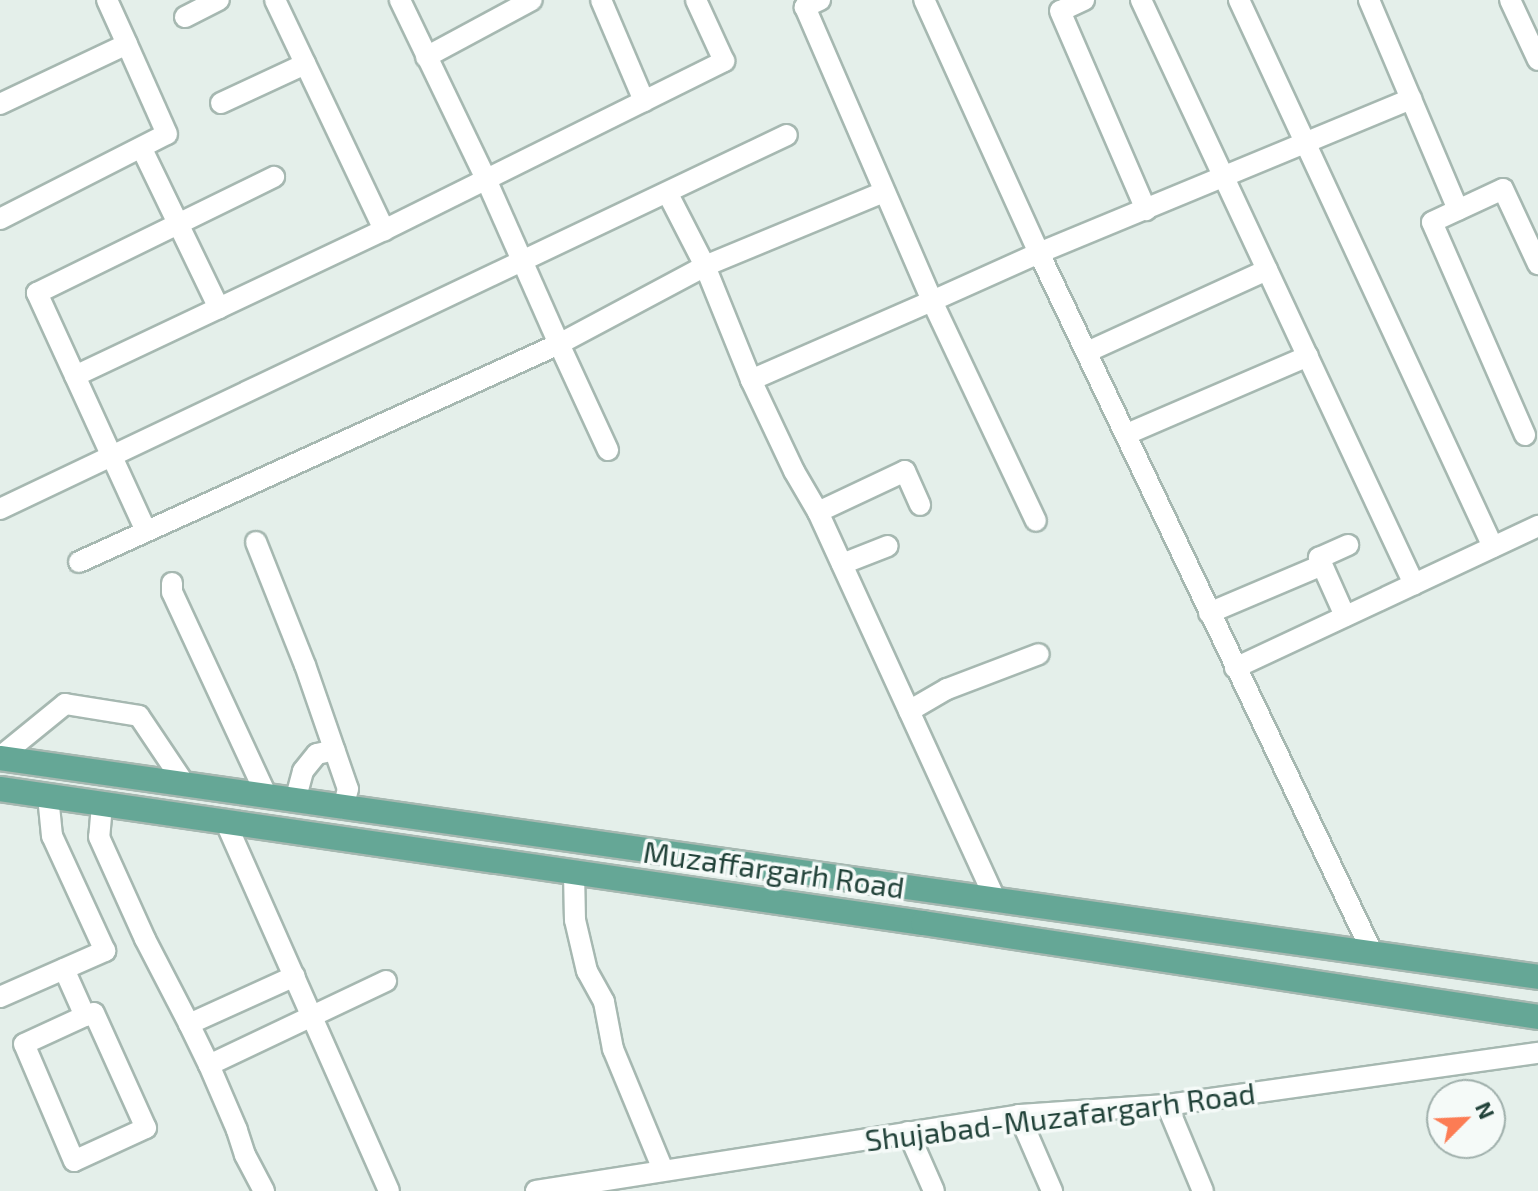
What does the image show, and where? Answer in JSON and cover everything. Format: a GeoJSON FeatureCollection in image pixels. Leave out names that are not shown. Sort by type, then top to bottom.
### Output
{"type":"FeatureCollection","features":[{"type":"Feature","properties":{"kind":"main road","name":"Muzaffargarh Road"},"geometry":{"type":"LineString","coordinates":[[0,758],[929,893],[995,899],[1538,977]]}},
{"type":"Feature","properties":{"kind":"main road","name":"Muzaffargarh Road"},"geometry":{"type":"LineString","coordinates":[[0,789],[1538,1017]]}},
{"type":"Feature","properties":{"kind":"street"},"geometry":{"type":"LineString","coordinates":[[0,219],[162,139],[168,130],[107,0]]}},
{"type":"Feature","properties":{"kind":"street"},"geometry":{"type":"LineString","coordinates":[[185,17],[219,0]]}},
{"type":"Feature","properties":{"kind":"street"},"geometry":{"type":"LineString","coordinates":[[275,0],[384,230]]}},
{"type":"Feature","properties":{"kind":"street"},"geometry":{"type":"LineString","coordinates":[[400,0],[486,179],[608,450]]}},
{"type":"Feature","properties":{"kind":"street"},"geometry":{"type":"LineString","coordinates":[[426,57],[508,5],[532,0]]}},
{"type":"Feature","properties":{"kind":"street"},"geometry":{"type":"LineString","coordinates":[[601,0],[644,101]]}},
{"type":"Feature","properties":{"kind":"street"},"geometry":{"type":"LineString","coordinates":[[75,376],[384,230],[724,61],[696,0]]}},
{"type":"Feature","properties":{"kind":"street"},"geometry":{"type":"LineString","coordinates":[[924,0],[1039,253],[1373,954]]}},
{"type":"Feature","properties":{"kind":"street"},"geometry":{"type":"LineString","coordinates":[[1084,0],[1060,11],[1146,210]]}},
{"type":"Feature","properties":{"kind":"street"},"geometry":{"type":"LineString","coordinates":[[1141,0],[1414,584]]}},
{"type":"Feature","properties":{"kind":"street"},"geometry":{"type":"LineString","coordinates":[[1239,0],[1493,547]]}},
{"type":"Feature","properties":{"kind":"street"},"geometry":{"type":"LineString","coordinates":[[1369,0],[1458,210]]}},
{"type":"Feature","properties":{"kind":"street"},"geometry":{"type":"LineString","coordinates":[[1510,0],[1538,60]]}},
{"type":"Feature","properties":{"kind":"street"},"geometry":{"type":"LineString","coordinates":[[808,2],[884,192],[1036,521]]}},
{"type":"Feature","properties":{"kind":"street"},"geometry":{"type":"LineString","coordinates":[[0,104],[127,44]]}},
{"type":"Feature","properties":{"kind":"street"},"geometry":{"type":"LineString","coordinates":[[221,103],[305,64]]}},
{"type":"Feature","properties":{"kind":"street"},"geometry":{"type":"LineString","coordinates":[[751,380],[1039,253],[1411,99]]}},
{"type":"Feature","properties":{"kind":"street"},"geometry":{"type":"LineString","coordinates":[[0,509],[787,135]]}},
{"type":"Feature","properties":{"kind":"street"},"geometry":{"type":"LineString","coordinates":[[142,149],[219,308]]}},
{"type":"Feature","properties":{"kind":"street"},"geometry":{"type":"LineString","coordinates":[[146,531],[37,296],[38,290],[274,177]]}},
{"type":"Feature","properties":{"kind":"street"},"geometry":{"type":"LineString","coordinates":[[1525,435],[1432,222],[1503,189],[1538,264]]}},
{"type":"Feature","properties":{"kind":"street"},"geometry":{"type":"LineString","coordinates":[[79,562],[559,344],[705,266],[884,192]]}},
{"type":"Feature","properties":{"kind":"street"},"geometry":{"type":"LineString","coordinates":[[668,194],[705,266],[751,380],[794,471],[818,512],[995,899]]}},
{"type":"Feature","properties":{"kind":"street"},"geometry":{"type":"LineString","coordinates":[[1087,352],[1267,270]]}},
{"type":"Feature","properties":{"kind":"street"},"geometry":{"type":"LineString","coordinates":[[1127,434],[1308,356]]}},
{"type":"Feature","properties":{"kind":"street"},"geometry":{"type":"LineString","coordinates":[[818,512],[905,471],[920,505]]}},
{"type":"Feature","properties":{"kind":"street"},"geometry":{"type":"LineString","coordinates":[[1235,668],[1538,526]]}},
{"type":"Feature","properties":{"kind":"street"},"geometry":{"type":"LineString","coordinates":[[256,542],[348,789],[343,808]]}},
{"type":"Feature","properties":{"kind":"street"},"geometry":{"type":"LineString","coordinates":[[1345,616],[1319,558],[1348,545]]}},
{"type":"Feature","properties":{"kind":"street"},"geometry":{"type":"LineString","coordinates":[[842,564],[888,546]]}},
{"type":"Feature","properties":{"kind":"street"},"geometry":{"type":"LineString","coordinates":[[1209,613],[1322,565]]}},
{"type":"Feature","properties":{"kind":"street"},"geometry":{"type":"LineString","coordinates":[[172,583],[172,592],[267,797]]}},
{"type":"Feature","properties":{"kind":"street"},"geometry":{"type":"LineString","coordinates":[[909,711],[947,689],[1039,654]]}},
{"type":"Feature","properties":{"kind":"street"},"geometry":{"type":"LineString","coordinates":[[0,758],[65,704],[139,716],[186,786]]}},
{"type":"Feature","properties":{"kind":"street"},"geometry":{"type":"LineString","coordinates":[[295,801],[303,771],[317,754],[335,750]]}},
{"type":"Feature","properties":{"kind":"street"},"geometry":{"type":"LineString","coordinates":[[0,997],[105,951],[52,836],[48,796]]}},
{"type":"Feature","properties":{"kind":"street"},"geometry":{"type":"LineString","coordinates":[[102,805],[99,837],[145,939],[209,1065],[245,1155],[264,1191]]}},
{"type":"Feature","properties":{"kind":"street"},"geometry":{"type":"LineString","coordinates":[[226,823],[389,1191]]}},
{"type":"Feature","properties":{"kind":"street"},"geometry":{"type":"LineString","coordinates":[[574,873],[575,920],[587,971],[604,1002],[613,1049],[663,1170]]}},
{"type":"Feature","properties":{"kind":"street"},"geometry":{"type":"LineString","coordinates":[[64,969],[85,1016]]}},
{"type":"Feature","properties":{"kind":"street"},"geometry":{"type":"LineString","coordinates":[[189,1024],[295,976]]}},
{"type":"Feature","properties":{"kind":"street"},"geometry":{"type":"LineString","coordinates":[[209,1065],[386,981]]}},
{"type":"Feature","properties":{"kind":"street"},"geometry":{"type":"LineString","coordinates":[[94,1013],[146,1128],[74,1161],[24,1044],[85,1016],[94,1013]]}},
{"type":"Feature","properties":{"kind":"street","name":"Shujabad-Muzafargarh Road"},"geometry":{"type":"LineString","coordinates":[[536,1191],[1019,1115],[1167,1105],[1538,1053]]}},
{"type":"Feature","properties":{"kind":"street"},"geometry":{"type":"LineString","coordinates":[[1167,1105],[1203,1191]]}},
{"type":"Feature","properties":{"kind":"street"},"geometry":{"type":"LineString","coordinates":[[1019,1115],[1052,1191]]}},
{"type":"Feature","properties":{"kind":"street"},"geometry":{"type":"LineString","coordinates":[[908,1132],[934,1191]]}}]}
